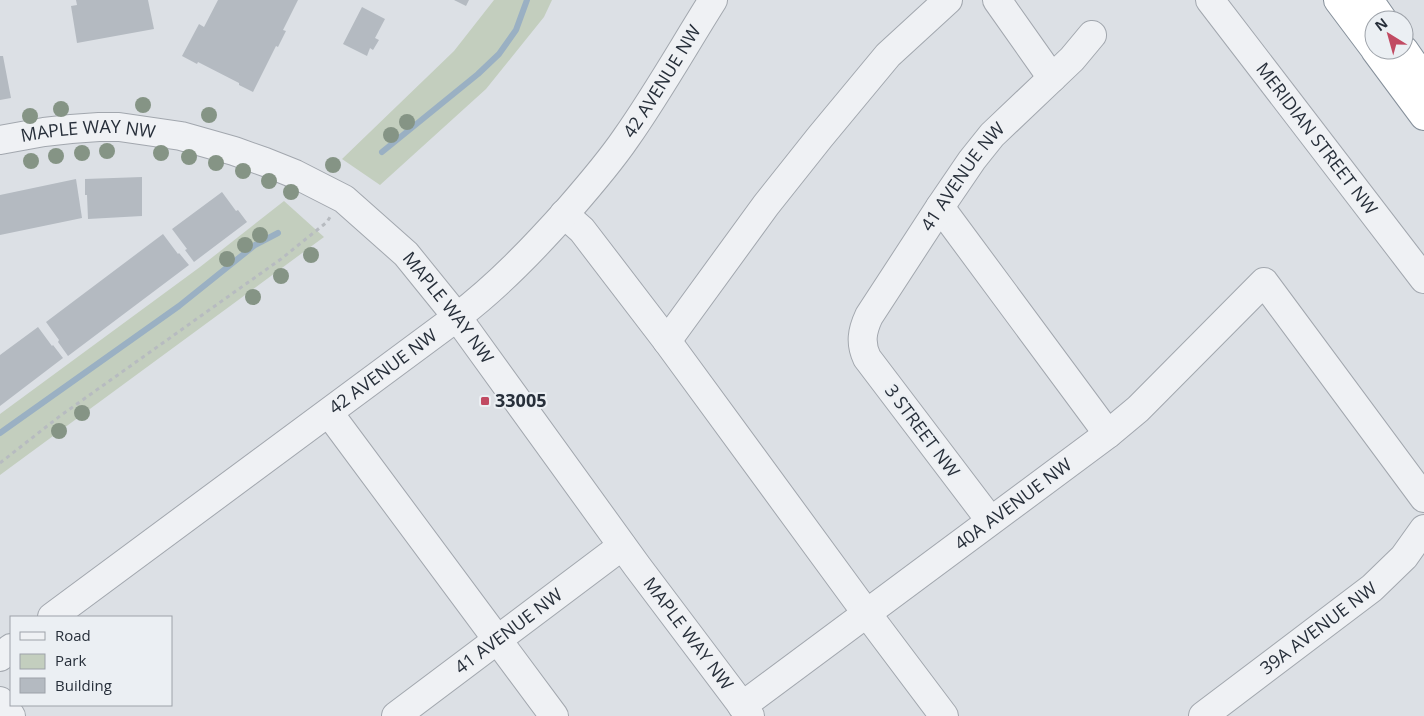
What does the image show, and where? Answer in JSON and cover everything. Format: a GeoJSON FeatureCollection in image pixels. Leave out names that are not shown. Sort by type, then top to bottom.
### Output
{"type":"FeatureCollection","features":[{"type":"Feature","properties":{"kind":"highway"},"geometry":{"type":"LineString","coordinates":[[1338,0],[1364,34]]}},
{"type":"Feature","properties":{"kind":"highway"},"geometry":{"type":"LineString","coordinates":[[1383,60],[1424,116]]}},
{"type":"Feature","properties":{"kind":"highway"},"geometry":{"type":"LineString","coordinates":[[1411,60],[1424,79]]}},
{"type":"Feature","properties":{"kind":"street","name":"42 AVENUE NW"},"geometry":{"type":"LineString","coordinates":[[53,616],[479,300],[509,272],[564,214],[604,168],[626,139],[713,0]]}},
{"type":"Feature","properties":{"kind":"street"},"geometry":{"type":"LineString","coordinates":[[667,341],[766,205],[820,137],[888,55],[948,0]]}},
{"type":"Feature","properties":{"kind":"street"},"geometry":{"type":"LineString","coordinates":[[998,0],[1052,78]]}},
{"type":"Feature","properties":{"kind":"street","name":"MERIDIAN STREET NW"},"geometry":{"type":"LineString","coordinates":[[1210,0],[1424,279]]}},
{"type":"Feature","properties":{"kind":"street","name":"41 AVENUE NW"},"geometry":{"type":"LineString","coordinates":[[862,338],[864,326],[869,316],[972,160],[992,135],[1072,59],[1092,35]]}},
{"type":"Feature","properties":{"kind":"street","name":"MAPLE WAY NW"},"geometry":{"type":"LineString","coordinates":[[0,140],[72,128],[119,127],[181,136],[265,162],[295,174],[344,199],[406,254],[457,316],[622,546],[746,711]]}},
{"type":"Feature","properties":{"kind":"street"},"geometry":{"type":"LineString","coordinates":[[940,206],[1108,434]]}},
{"type":"Feature","properties":{"kind":"street"},"geometry":{"type":"LineString","coordinates":[[564,214],[582,230],[667,341],[944,716]]}},
{"type":"Feature","properties":{"kind":"street","name":"40A AVENUE NW"},"geometry":{"type":"LineString","coordinates":[[746,711],[866,612],[1108,434],[1138,409],[1264,282],[1424,498]]}},
{"type":"Feature","properties":{"kind":"street","name":"3 STREET NW"},"geometry":{"type":"LineString","coordinates":[[862,338],[867,358],[990,520]]}},
{"type":"Feature","properties":{"kind":"street"},"geometry":{"type":"LineString","coordinates":[[329,413],[554,716]]}},
{"type":"Feature","properties":{"kind":"street","name":"39A AVENUE NW"},"geometry":{"type":"LineString","coordinates":[[1202,716],[1372,588],[1404,557],[1424,529]]}},
{"type":"Feature","properties":{"kind":"street","name":"41 AVENUE NW"},"geometry":{"type":"LineString","coordinates":[[396,716],[622,546]]}},
{"type":"Feature","properties":{"kind":"street"},"geometry":{"type":"LineString","coordinates":[[0,657],[10,649]]}},
{"type":"Feature","properties":{"kind":"street"},"geometry":{"type":"LineString","coordinates":[[0,701],[11,716]]}},
{"type":"Feature","properties":{"kind":"path"},"geometry":{"type":"LineString","coordinates":[[0,463],[60,416],[281,259],[327,222],[332,215]]}},
{"type":"Feature","properties":{"kind":"green space"},"geometry":{"type":"Polygon","coordinates":[[[494,0],[552,0],[544,17],[486,89],[380,185],[342,159],[454,51],[494,0]]]}},
{"type":"Feature","properties":{"kind":"green space"},"geometry":{"type":"Polygon","coordinates":[[[284,201],[324,237],[0,475],[0,414],[200,267],[284,201]]]}},
{"type":"Feature","properties":{"kind":"building"},"geometry":{"type":"Polygon","coordinates":[[[76,0],[148,0],[154,29],[77,43],[71,6],[77,5],[76,0]]]}},
{"type":"Feature","properties":{"kind":"building"},"geometry":{"type":"Polygon","coordinates":[[[218,0],[298,0],[283,30],[286,31],[278,47],[276,46],[253,92],[198,62],[197,64],[182,56],[199,24],[204,27],[218,0]]]}},
{"type":"Feature","properties":{"kind":"building"},"geometry":{"type":"Polygon","coordinates":[[[454,0],[469,0],[466,6],[454,0]]]}},
{"type":"Feature","properties":{"kind":"building"},"geometry":{"type":"Polygon","coordinates":[[[362,7],[385,19],[375,38],[379,40],[373,50],[370,48],[367,56],[343,44],[362,7]]]}},
{"type":"Feature","properties":{"kind":"building"},"geometry":{"type":"Polygon","coordinates":[[[0,56],[3,56],[11,98],[0,100],[0,56]]]}},
{"type":"Feature","properties":{"kind":"building"},"geometry":{"type":"Polygon","coordinates":[[[142,177],[142,216],[88,219],[85,179],[142,177]]]}},
{"type":"Feature","properties":{"kind":"building"},"geometry":{"type":"Polygon","coordinates":[[[76,179],[82,218],[0,235],[0,195],[76,179]]]}},
{"type":"Feature","properties":{"kind":"building"},"geometry":{"type":"Polygon","coordinates":[[[222,192],[247,222],[194,262],[172,229],[222,192]]]}},
{"type":"Feature","properties":{"kind":"building"},"geometry":{"type":"Polygon","coordinates":[[[163,234],[189,265],[68,356],[46,322],[163,234]]]}},
{"type":"Feature","properties":{"kind":"building"},"geometry":{"type":"Polygon","coordinates":[[[38,327],[63,358],[0,406],[0,355],[38,327]]]}},
{"type":"Feature","properties":{"kind":"waterway"},"geometry":{"type":"LineString","coordinates":[[382,152],[478,74],[499,54],[516,30],[527,0]]}},
{"type":"Feature","properties":{"kind":"waterway"},"geometry":{"type":"LineString","coordinates":[[0,433],[179,306],[255,245],[278,233]]}},
{"type":"Feature","properties":{"kind":"place","name":"33005"},"geometry":{"type":"Point","coordinates":[485,401]}}]}
